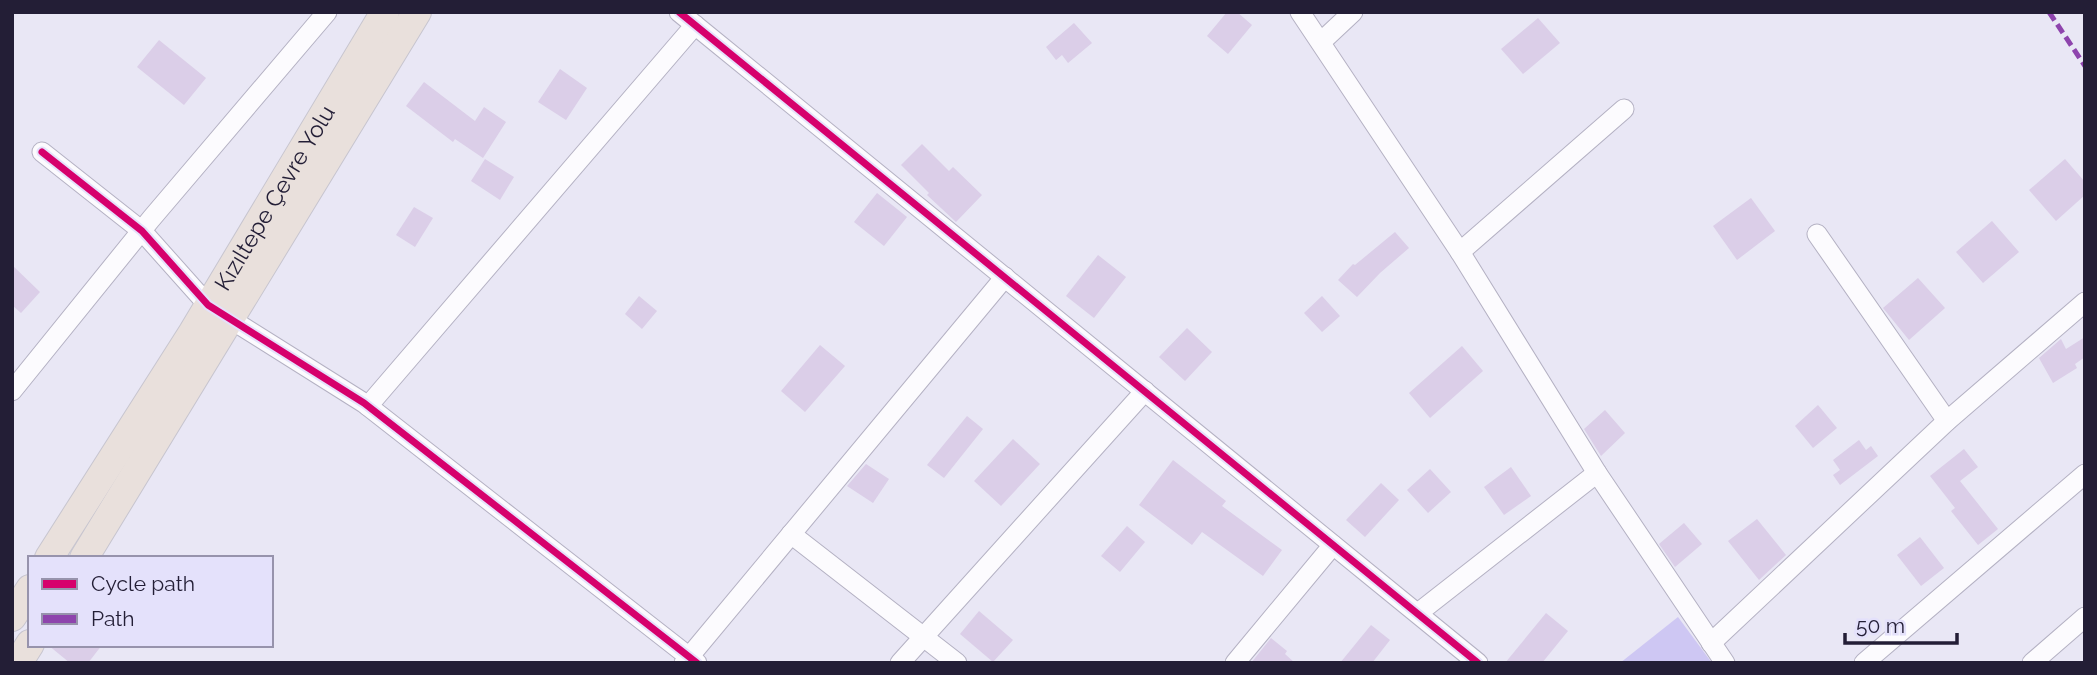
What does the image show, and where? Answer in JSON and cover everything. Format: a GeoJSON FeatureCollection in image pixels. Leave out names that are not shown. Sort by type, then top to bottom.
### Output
{"type":"FeatureCollection","features":[{"type":"Feature","properties":{"kind":"highway","name":"Kızıltepe Çevre Yolu"},"geometry":{"type":"LineString","coordinates":[[85,556],[385,12]]}},
{"type":"Feature","properties":{"kind":"highway","name":"Kızıltepe Çevre Yolu"},"geometry":{"type":"LineString","coordinates":[[50,556],[193,332],[219,312],[417,12]]}},
{"type":"Feature","properties":{"kind":"highway"},"geometry":{"type":"LineString","coordinates":[[12,617],[28,592]]}},
{"type":"Feature","properties":{"kind":"highway"},"geometry":{"type":"LineString","coordinates":[[18,663],[28,647]]}},
{"type":"Feature","properties":{"kind":"street"},"geometry":{"type":"LineString","coordinates":[[12,391],[142,231],[327,12]]}},
{"type":"Feature","properties":{"kind":"street"},"geometry":{"type":"LineString","coordinates":[[679,12],[1478,663]]}},
{"type":"Feature","properties":{"kind":"street"},"geometry":{"type":"LineString","coordinates":[[1300,12],[1460,252],[1597,473],[1726,663]]}},
{"type":"Feature","properties":{"kind":"street"},"geometry":{"type":"LineString","coordinates":[[1321,42],[1353,12]]}},
{"type":"Feature","properties":{"kind":"street"},"geometry":{"type":"LineString","coordinates":[[368,406],[695,25]]}},
{"type":"Feature","properties":{"kind":"street"},"geometry":{"type":"LineString","coordinates":[[1460,252],[1623,109]]}},
{"type":"Feature","properties":{"kind":"street"},"geometry":{"type":"LineString","coordinates":[[43,152],[142,231],[219,312],[368,406],[690,661],[791,534],[1005,277]]}},
{"type":"Feature","properties":{"kind":"street"},"geometry":{"type":"LineString","coordinates":[[1817,234],[1947,421]]}},
{"type":"Feature","properties":{"kind":"street"},"geometry":{"type":"LineString","coordinates":[[1711,643],[1947,421],[2085,302]]}},
{"type":"Feature","properties":{"kind":"street"},"geometry":{"type":"LineString","coordinates":[[901,663],[1145,391]]}},
{"type":"Feature","properties":{"kind":"street"},"geometry":{"type":"LineString","coordinates":[[1418,614],[1597,473]]}},
{"type":"Feature","properties":{"kind":"street"},"geometry":{"type":"LineString","coordinates":[[1864,663],[2085,474]]}},
{"type":"Feature","properties":{"kind":"street"},"geometry":{"type":"LineString","coordinates":[[791,534],[957,663]]}},
{"type":"Feature","properties":{"kind":"street"},"geometry":{"type":"LineString","coordinates":[[1235,663],[1333,545]]}},
{"type":"Feature","properties":{"kind":"street"},"geometry":{"type":"LineString","coordinates":[[2032,663],[2085,617]]}},
{"type":"Feature","properties":{"kind":"shaded area"},"geometry":{"type":"Polygon","coordinates":[[[1678,617],[1712,663],[1620,663],[1678,617]]]}},
{"type":"Feature","properties":{"kind":"building"},"geometry":{"type":"Polygon","coordinates":[[[1227,12],[1237,12],[1252,25],[1228,54],[1207,36],[1227,12]]]}},
{"type":"Feature","properties":{"kind":"building"},"geometry":{"type":"Polygon","coordinates":[[[1538,18],[1560,43],[1523,74],[1501,49],[1538,18]]]}},
{"type":"Feature","properties":{"kind":"building"},"geometry":{"type":"Polygon","coordinates":[[[1074,23],[1092,43],[1068,63],[1062,55],[1056,60],[1046,47],[1074,23]]]}},
{"type":"Feature","properties":{"kind":"building"},"geometry":{"type":"Polygon","coordinates":[[[159,40],[206,78],[184,105],[137,67],[159,40]]]}},
{"type":"Feature","properties":{"kind":"building"},"geometry":{"type":"Polygon","coordinates":[[[560,69],[587,88],[566,120],[538,102],[560,69]]]}},
{"type":"Feature","properties":{"kind":"building"},"geometry":{"type":"Polygon","coordinates":[[[424,82],[475,121],[484,107],[506,122],[483,158],[455,139],[453,142],[406,106],[424,82]]]}},
{"type":"Feature","properties":{"kind":"building"},"geometry":{"type":"Polygon","coordinates":[[[922,144],[949,171],[953,167],[982,195],[956,222],[927,195],[929,193],[901,165],[922,144]]]}},
{"type":"Feature","properties":{"kind":"building"},"geometry":{"type":"Polygon","coordinates":[[[485,159],[514,177],[500,200],[471,181],[485,159]]]}},
{"type":"Feature","properties":{"kind":"building"},"geometry":{"type":"Polygon","coordinates":[[[2065,159],[2085,182],[2085,195],[2056,221],[2029,190],[2065,159]]]}},
{"type":"Feature","properties":{"kind":"building"},"geometry":{"type":"Polygon","coordinates":[[[877,193],[907,217],[884,246],[854,222],[877,193]]]}},
{"type":"Feature","properties":{"kind":"building"},"geometry":{"type":"Polygon","coordinates":[[[1751,198],[1775,231],[1737,260],[1713,226],[1751,198]]]}},
{"type":"Feature","properties":{"kind":"building"},"geometry":{"type":"Polygon","coordinates":[[[414,207],[433,218],[415,247],[396,235],[414,207]]]}},
{"type":"Feature","properties":{"kind":"building"},"geometry":{"type":"Polygon","coordinates":[[[1992,221],[2019,252],[1983,283],[1956,252],[1992,221]]]}},
{"type":"Feature","properties":{"kind":"building"},"geometry":{"type":"Polygon","coordinates":[[[1395,232],[1409,248],[1357,297],[1338,280],[1353,264],[1395,232]]]}},
{"type":"Feature","properties":{"kind":"building"},"geometry":{"type":"Polygon","coordinates":[[[1098,255],[1126,277],[1094,318],[1066,296],[1098,255]]]}},
{"type":"Feature","properties":{"kind":"building"},"geometry":{"type":"Polygon","coordinates":[[[12,265],[40,292],[21,313],[12,305],[12,265]]]}},
{"type":"Feature","properties":{"kind":"building"},"geometry":{"type":"Polygon","coordinates":[[[1918,278],[1945,308],[1909,340],[1883,308],[1918,278]]]}},
{"type":"Feature","properties":{"kind":"building"},"geometry":{"type":"Polygon","coordinates":[[[639,296],[657,311],[642,329],[625,314],[639,296]]]}},
{"type":"Feature","properties":{"kind":"building"},"geometry":{"type":"Polygon","coordinates":[[[1322,296],[1340,316],[1322,332],[1304,313],[1322,296]]]}},
{"type":"Feature","properties":{"kind":"building"},"geometry":{"type":"Polygon","coordinates":[[[1187,328],[1212,352],[1185,381],[1159,357],[1187,328]]]}},
{"type":"Feature","properties":{"kind":"building"},"geometry":{"type":"Polygon","coordinates":[[[2085,337],[2085,357],[2075,364],[2077,368],[2053,383],[2039,358],[2061,339],[2066,349],[2085,337]]]}},
{"type":"Feature","properties":{"kind":"building"},"geometry":{"type":"Polygon","coordinates":[[[820,345],[845,366],[805,412],[781,391],[820,345]]]}},
{"type":"Feature","properties":{"kind":"building"},"geometry":{"type":"Polygon","coordinates":[[[1462,346],[1483,371],[1430,418],[1409,393],[1462,346]]]}},
{"type":"Feature","properties":{"kind":"building"},"geometry":{"type":"Polygon","coordinates":[[[1818,405],[1837,428],[1813,448],[1795,426],[1818,405]]]}},
{"type":"Feature","properties":{"kind":"building"},"geometry":{"type":"Polygon","coordinates":[[[1605,410],[1625,433],[1601,456],[1584,429],[1605,410]]]}},
{"type":"Feature","properties":{"kind":"building"},"geometry":{"type":"Polygon","coordinates":[[[967,416],[983,429],[944,478],[927,465],[967,416]]]}},
{"type":"Feature","properties":{"kind":"building"},"geometry":{"type":"Polygon","coordinates":[[[1013,439],[1040,464],[1001,506],[974,481],[1013,439]]]}},
{"type":"Feature","properties":{"kind":"building"},"geometry":{"type":"Polygon","coordinates":[[[1859,440],[1866,450],[1871,446],[1878,456],[1840,485],[1833,475],[1840,470],[1833,460],[1859,440]]]}},
{"type":"Feature","properties":{"kind":"building"},"geometry":{"type":"Polygon","coordinates":[[[1964,449],[1978,467],[1960,481],[1998,529],[1978,545],[1951,511],[1955,508],[1930,476],[1964,449]]]}},
{"type":"Feature","properties":{"kind":"building"},"geometry":{"type":"Polygon","coordinates":[[[1173,460],[1226,501],[1222,506],[1282,550],[1263,576],[1202,532],[1192,545],[1139,505],[1173,460]]]}},
{"type":"Feature","properties":{"kind":"building"},"geometry":{"type":"Polygon","coordinates":[[[866,464],[889,479],[873,503],[847,486],[866,464]]]}},
{"type":"Feature","properties":{"kind":"building"},"geometry":{"type":"Polygon","coordinates":[[[1511,467],[1531,496],[1504,515],[1484,487],[1511,467]]]}},
{"type":"Feature","properties":{"kind":"building"},"geometry":{"type":"Polygon","coordinates":[[[1430,469],[1451,492],[1428,513],[1407,490],[1430,469]]]}},
{"type":"Feature","properties":{"kind":"building"},"geometry":{"type":"Polygon","coordinates":[[[1381,483],[1399,500],[1365,537],[1346,520],[1381,483]]]}},
{"type":"Feature","properties":{"kind":"building"},"geometry":{"type":"Polygon","coordinates":[[[1757,519],[1786,555],[1759,580],[1728,541],[1757,519]]]}},
{"type":"Feature","properties":{"kind":"building"},"geometry":{"type":"Polygon","coordinates":[[[1684,523],[1702,544],[1675,567],[1659,544],[1684,523]]]}},
{"type":"Feature","properties":{"kind":"building"},"geometry":{"type":"Polygon","coordinates":[[[1127,526],[1145,542],[1120,572],[1101,556],[1127,526]]]}},
{"type":"Feature","properties":{"kind":"building"},"geometry":{"type":"Polygon","coordinates":[[[1920,537],[1944,568],[1921,586],[1897,555],[1920,537]]]}},
{"type":"Feature","properties":{"kind":"building"},"geometry":{"type":"Polygon","coordinates":[[[979,611],[1013,640],[993,662],[960,634],[979,611]]]}},
{"type":"Feature","properties":{"kind":"building"},"geometry":{"type":"Polygon","coordinates":[[[1546,613],[1568,631],[1542,663],[1505,663],[1546,613]]]}},
{"type":"Feature","properties":{"kind":"building"},"geometry":{"type":"Polygon","coordinates":[[[1371,625],[1390,640],[1372,663],[1340,663],[1371,625]]]}},
{"type":"Feature","properties":{"kind":"building"},"geometry":{"type":"Polygon","coordinates":[[[1271,638],[1287,651],[1285,654],[1295,663],[1251,663],[1271,638]]]}},
{"type":"Feature","properties":{"kind":"building"},"geometry":{"type":"Polygon","coordinates":[[[50,647],[100,647],[88,663],[70,663],[50,647]]]}},
{"type":"Feature","properties":{"kind":"marked path"},"geometry":{"type":"LineString","coordinates":[[2049,12],[2085,66]]}},
{"type":"Feature","properties":{"kind":"cycle path"},"geometry":{"type":"LineString","coordinates":[[679,12],[1478,663]]}},
{"type":"Feature","properties":{"kind":"cycle path"},"geometry":{"type":"LineString","coordinates":[[42,152],[142,231],[208,305],[364,403],[697,663]]}}]}
